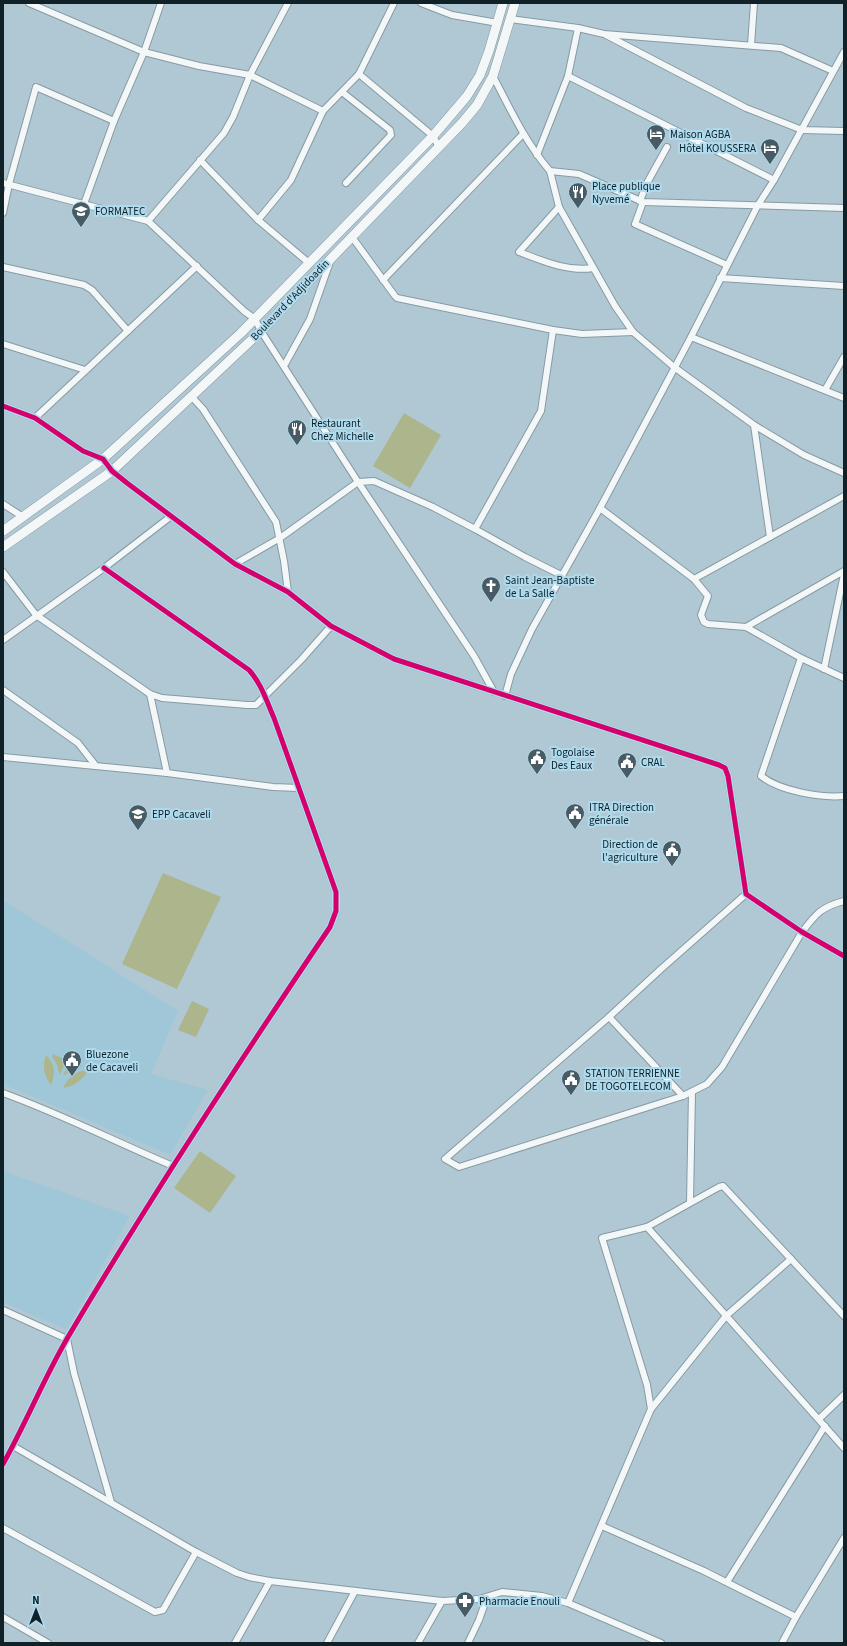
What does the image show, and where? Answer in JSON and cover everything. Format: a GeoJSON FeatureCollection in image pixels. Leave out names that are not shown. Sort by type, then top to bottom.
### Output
{"type":"FeatureCollection","features":[{"type":"Feature","properties":{"kind":"main road","name":"Boulevard d'Adjidoadin"},"geometry":{"type":"LineString","coordinates":[[3,531],[103,459],[255,319],[433,136],[468,96],[480,75],[498,23],[503,3]]}},
{"type":"Feature","properties":{"kind":"main road","name":"Boulevard d'Adjidoadin"},"geometry":{"type":"LineString","coordinates":[[3,547],[112,471],[261,331],[462,123],[477,105],[493,76],[515,3]]}},
{"type":"Feature","properties":{"kind":"main road"},"geometry":{"type":"LineString","coordinates":[[394,175],[400,186]]}},
{"type":"Feature","properties":{"kind":"street"},"geometry":{"type":"LineString","coordinates":[[29,3],[144,52],[199,66],[250,75],[323,111]]}},
{"type":"Feature","properties":{"kind":"street"},"geometry":{"type":"LineString","coordinates":[[84,204],[114,120],[144,52],[161,3]]}},
{"type":"Feature","properties":{"kind":"street"},"geometry":{"type":"LineString","coordinates":[[148,221],[224,133],[250,75],[288,3]]}},
{"type":"Feature","properties":{"kind":"street"},"geometry":{"type":"LineString","coordinates":[[258,220],[291,180],[323,111],[359,74],[394,3]]}},
{"type":"Feature","properties":{"kind":"street"},"geometry":{"type":"LineString","coordinates":[[421,3],[452,15],[498,23]]}},
{"type":"Feature","properties":{"kind":"street"},"geometry":{"type":"LineString","coordinates":[[751,45],[754,3]]}},
{"type":"Feature","properties":{"kind":"street"},"geometry":{"type":"LineString","coordinates":[[510,19],[578,28],[604,34],[781,48],[833,71]]}},
{"type":"Feature","properties":{"kind":"street"},"geometry":{"type":"LineString","coordinates":[[537,155],[568,76],[578,28]]}},
{"type":"Feature","properties":{"kind":"street"},"geometry":{"type":"LineString","coordinates":[[604,34],[746,108],[802,130],[844,131]]}},
{"type":"Feature","properties":{"kind":"street"},"geometry":{"type":"LineString","coordinates":[[504,696],[511,674],[532,629],[600,508],[691,337],[726,265],[758,206],[802,130],[833,71],[844,54]]}},
{"type":"Feature","properties":{"kind":"street"},"geometry":{"type":"LineString","coordinates":[[359,74],[433,136],[439,147]]}},
{"type":"Feature","properties":{"kind":"street"},"geometry":{"type":"LineString","coordinates":[[493,76],[523,134],[550,171],[559,207],[614,306],[633,332],[674,367],[754,425],[804,455],[844,473]]}},
{"type":"Feature","properties":{"kind":"street"},"geometry":{"type":"LineString","coordinates":[[568,76],[774,180]]}},
{"type":"Feature","properties":{"kind":"street"},"geometry":{"type":"LineString","coordinates":[[3,213],[6,184],[36,87],[114,120]]}},
{"type":"Feature","properties":{"kind":"street"},"geometry":{"type":"LineString","coordinates":[[342,92],[390,130],[391,135],[346,183]]}},
{"type":"Feature","properties":{"kind":"street"},"geometry":{"type":"LineString","coordinates":[[383,280],[523,134]]}},
{"type":"Feature","properties":{"kind":"street"},"geometry":{"type":"LineString","coordinates":[[667,148],[648,183],[635,224],[726,265]]}},
{"type":"Feature","properties":{"kind":"street"},"geometry":{"type":"LineString","coordinates":[[200,160],[258,220],[309,263]]}},
{"type":"Feature","properties":{"kind":"street"},"geometry":{"type":"LineString","coordinates":[[550,171],[579,174],[642,202],[844,208]]}},
{"type":"Feature","properties":{"kind":"street"},"geometry":{"type":"LineString","coordinates":[[6,184],[148,221],[244,311],[255,319],[261,331],[358,482],[474,656],[494,692]]}},
{"type":"Feature","properties":{"kind":"street"},"geometry":{"type":"LineString","coordinates":[[559,207],[519,252],[560,266],[585,269],[593,268]]}},
{"type":"Feature","properties":{"kind":"street"},"geometry":{"type":"LineString","coordinates":[[352,236],[395,296],[401,299],[553,330],[588,334],[633,332]]}},
{"type":"Feature","properties":{"kind":"street"},"geometry":{"type":"LineString","coordinates":[[284,366],[310,319],[330,258]]}},
{"type":"Feature","properties":{"kind":"street"},"geometry":{"type":"LineString","coordinates":[[35,418],[197,266]]}},
{"type":"Feature","properties":{"kind":"street"},"geometry":{"type":"LineString","coordinates":[[3,267],[84,285],[92,290],[128,331]]}},
{"type":"Feature","properties":{"kind":"street"},"geometry":{"type":"LineString","coordinates":[[720,278],[844,286]]}},
{"type":"Feature","properties":{"kind":"street"},"geometry":{"type":"LineString","coordinates":[[475,529],[540,411],[553,330]]}},
{"type":"Feature","properties":{"kind":"street"},"geometry":{"type":"LineString","coordinates":[[691,337],[844,398]]}},
{"type":"Feature","properties":{"kind":"street"},"geometry":{"type":"LineString","coordinates":[[3,344],[85,370]]}},
{"type":"Feature","properties":{"kind":"street"},"geometry":{"type":"LineString","coordinates":[[825,390],[844,357]]}},
{"type":"Feature","properties":{"kind":"street"},"geometry":{"type":"LineString","coordinates":[[191,396],[203,410],[276,522],[280,538],[288,592]]}},
{"type":"Feature","properties":{"kind":"street"},"geometry":{"type":"LineString","coordinates":[[3,406],[35,418],[83,451],[103,459],[112,471],[170,517],[235,564],[288,592],[331,626],[394,659],[724,768],[728,776],[746,894],[802,932],[844,956]]}},
{"type":"Feature","properties":{"kind":"street"},"geometry":{"type":"LineString","coordinates":[[754,425],[770,537]]}},
{"type":"Feature","properties":{"kind":"street"},"geometry":{"type":"LineString","coordinates":[[235,564],[280,538],[358,482],[378,482],[475,529],[561,575]]}},
{"type":"Feature","properties":{"kind":"street"},"geometry":{"type":"LineString","coordinates":[[694,578],[844,496]]}},
{"type":"Feature","properties":{"kind":"street"},"geometry":{"type":"LineString","coordinates":[[3,504],[23,516]]}},
{"type":"Feature","properties":{"kind":"street"},"geometry":{"type":"LineString","coordinates":[[600,508],[694,578],[708,596],[701,615],[704,622],[708,624],[746,627],[801,658],[844,678]]}},
{"type":"Feature","properties":{"kind":"street"},"geometry":{"type":"LineString","coordinates":[[3,640],[36,615],[104,568],[170,517]]}},
{"type":"Feature","properties":{"kind":"street"},"geometry":{"type":"LineString","coordinates":[[3,1464],[67,1339],[173,1166],[252,1043],[330,927],[336,911],[336,892],[265,697],[254,677],[249,670],[104,568]]}},
{"type":"Feature","properties":{"kind":"street"},"geometry":{"type":"LineString","coordinates":[[3,572],[36,615],[150,694],[162,698],[251,706],[256,705],[301,660],[331,626]]}},
{"type":"Feature","properties":{"kind":"street"},"geometry":{"type":"LineString","coordinates":[[746,627],[844,573]]}},
{"type":"Feature","properties":{"kind":"street"},"geometry":{"type":"LineString","coordinates":[[824,668],[841,605],[844,573]]}},
{"type":"Feature","properties":{"kind":"street"},"geometry":{"type":"LineString","coordinates":[[801,658],[761,776],[786,788],[827,796],[844,796]]}},
{"type":"Feature","properties":{"kind":"street"},"geometry":{"type":"LineString","coordinates":[[3,690],[78,743],[96,766]]}},
{"type":"Feature","properties":{"kind":"street"},"geometry":{"type":"LineString","coordinates":[[150,694],[167,773]]}},
{"type":"Feature","properties":{"kind":"street"},"geometry":{"type":"LineString","coordinates":[[3,757],[167,773],[273,787],[299,788]]}},
{"type":"Feature","properties":{"kind":"street"},"geometry":{"type":"LineString","coordinates":[[746,894],[609,1017],[445,1159],[459,1167],[683,1096],[707,1084],[722,1067],[802,932],[817,912],[831,904],[844,901]]}},
{"type":"Feature","properties":{"kind":"street"},"geometry":{"type":"LineString","coordinates":[[609,1017],[683,1096]]}},
{"type":"Feature","properties":{"kind":"street"},"geometry":{"type":"LineString","coordinates":[[690,1202],[692,1092]]}},
{"type":"Feature","properties":{"kind":"street"},"geometry":{"type":"LineString","coordinates":[[3,1093],[48,1110],[118,1143],[173,1166]]}},
{"type":"Feature","properties":{"kind":"street"},"geometry":{"type":"LineString","coordinates":[[651,1409],[648,1386],[602,1238],[647,1227],[719,1187],[726,1188],[844,1316]]}},
{"type":"Feature","properties":{"kind":"street"},"geometry":{"type":"LineString","coordinates":[[647,1227],[844,1448]]}},
{"type":"Feature","properties":{"kind":"street"},"geometry":{"type":"LineString","coordinates":[[568,1603],[651,1409],[726,1316],[790,1259]]}},
{"type":"Feature","properties":{"kind":"street"},"geometry":{"type":"LineString","coordinates":[[3,1310],[67,1339]]}},
{"type":"Feature","properties":{"kind":"street"},"geometry":{"type":"LineString","coordinates":[[67,1339],[74,1373],[111,1502]]}},
{"type":"Feature","properties":{"kind":"street"},"geometry":{"type":"LineString","coordinates":[[819,1419],[844,1395]]}},
{"type":"Feature","properties":{"kind":"street"},"geometry":{"type":"LineString","coordinates":[[727,1582],[825,1426]]}},
{"type":"Feature","properties":{"kind":"street"},"geometry":{"type":"LineString","coordinates":[[13,1446],[196,1552],[237,1573],[249,1577],[270,1581],[442,1601],[470,1600],[487,1597],[502,1592],[516,1592],[542,1596],[568,1603],[661,1643]]}},
{"type":"Feature","properties":{"kind":"street"},"geometry":{"type":"LineString","coordinates":[[602,1526],[727,1582],[796,1617]]}},
{"type":"Feature","properties":{"kind":"street"},"geometry":{"type":"LineString","coordinates":[[3,1528],[155,1612],[163,1610],[196,1552]]}},
{"type":"Feature","properties":{"kind":"street"},"geometry":{"type":"LineString","coordinates":[[782,1643],[844,1538]]}},
{"type":"Feature","properties":{"kind":"street"},"geometry":{"type":"LineString","coordinates":[[235,1643],[270,1581]]}},
{"type":"Feature","properties":{"kind":"street"},"geometry":{"type":"LineString","coordinates":[[327,1643],[355,1591]]}},
{"type":"Feature","properties":{"kind":"street"},"geometry":{"type":"LineString","coordinates":[[468,1643],[479,1620],[487,1597]]}},
{"type":"Feature","properties":{"kind":"street"},"geometry":{"type":"LineString","coordinates":[[418,1643],[442,1601]]}},
{"type":"Feature","properties":{"kind":"street"},"geometry":{"type":"LineString","coordinates":[[3,1617],[48,1643]]}},
{"type":"Feature","properties":{"kind":"shaded area","name":"Bluezone de Cacaveli"},"geometry":{"type":"Polygon","coordinates":[[[3,900],[178,1011],[151,1074],[208,1090],[171,1153],[168,1154],[3,1084],[3,900]]]}},
{"type":"Feature","properties":{"kind":"shaded area"},"geometry":{"type":"Polygon","coordinates":[[[3,1171],[130,1216],[68,1327],[65,1329],[3,1302],[3,1171]]]}},
{"type":"Feature","properties":{"kind":"green space"},"geometry":{"type":"Polygon","coordinates":[[[404,413],[441,435],[410,488],[373,466],[404,413]]]}},
{"type":"Feature","properties":{"kind":"green space"},"geometry":{"type":"Polygon","coordinates":[[[163,873],[221,897],[177,989],[122,964],[163,873]]]}},
{"type":"Feature","properties":{"kind":"green space"},"geometry":{"type":"Polygon","coordinates":[[[192,1001],[209,1009],[196,1037],[178,1030],[192,1001]]]}},
{"type":"Feature","properties":{"kind":"green space"},"geometry":{"type":"Polygon","coordinates":[[[53,1054],[66,1060],[60,1075],[52,1056],[53,1054]]]}},
{"type":"Feature","properties":{"kind":"green space"},"geometry":{"type":"Polygon","coordinates":[[[46,1055],[54,1069],[54,1077],[51,1085],[44,1071],[46,1055]]]}},
{"type":"Feature","properties":{"kind":"green space"},"geometry":{"type":"Polygon","coordinates":[[[70,1061],[82,1066],[63,1076],[70,1061]]]}},
{"type":"Feature","properties":{"kind":"green space"},"geometry":{"type":"Polygon","coordinates":[[[89,1070],[78,1082],[63,1088],[73,1075],[89,1070]]]}},
{"type":"Feature","properties":{"kind":"green space"},"geometry":{"type":"Polygon","coordinates":[[[200,1151],[236,1176],[210,1213],[174,1188],[200,1151]]]}},
{"type":"Feature","properties":{"kind":"cycle path"},"geometry":{"type":"LineString","coordinates":[[3,406],[35,418],[83,451],[103,459],[112,471],[127,483],[235,564],[288,592],[331,626],[394,659],[725,768],[728,776],[746,894],[802,932],[844,956]]}},
{"type":"Feature","properties":{"kind":"cycle path"},"geometry":{"type":"LineString","coordinates":[[3,1464],[59,1353],[99,1285],[196,1130],[330,927],[336,911],[336,892],[274,718],[253,675],[249,670],[104,568]]}},
{"type":"Feature","properties":{"kind":"place","name":"Maison AGBA"},"geometry":{"type":"Point","coordinates":[656,151]}},
{"type":"Feature","properties":{"kind":"place","name":"Hôtel KOUSSERA"},"geometry":{"type":"Point","coordinates":[770,165]}},
{"type":"Feature","properties":{"kind":"place","name":"Place publique Nyvemé"},"geometry":{"type":"Point","coordinates":[578,209]}},
{"type":"Feature","properties":{"kind":"place","name":"FORMATEC"},"geometry":{"type":"Point","coordinates":[81,228]}},
{"type":"Feature","properties":{"kind":"place","name":"Restaurant Chez Michelle"},"geometry":{"type":"Point","coordinates":[297,446]}},
{"type":"Feature","properties":{"kind":"place","name":"Saint Jean-Baptiste de La Salle"},"geometry":{"type":"Point","coordinates":[491,603]}},
{"type":"Feature","properties":{"kind":"place","name":"Togolaise Des Eaux"},"geometry":{"type":"Point","coordinates":[537,775]}},
{"type":"Feature","properties":{"kind":"place","name":"CRAL"},"geometry":{"type":"Point","coordinates":[627,779]}},
{"type":"Feature","properties":{"kind":"place","name":"ITRA Direction générale"},"geometry":{"type":"Point","coordinates":[575,830]}},
{"type":"Feature","properties":{"kind":"place","name":"EPP Cacaveli"},"geometry":{"type":"Point","coordinates":[138,831]}},
{"type":"Feature","properties":{"kind":"place","name":"Direction de l'agriculture"},"geometry":{"type":"Point","coordinates":[672,867]}},
{"type":"Feature","properties":{"kind":"place","name":"Bluezone de Cacaveli"},"geometry":{"type":"Point","coordinates":[72,1077]}},
{"type":"Feature","properties":{"kind":"place","name":"STATION TERRIENNE DE TOGOTELECOM"},"geometry":{"type":"Point","coordinates":[571,1096]}},
{"type":"Feature","properties":{"kind":"place","name":"Pharmacie Enouli"},"geometry":{"type":"Point","coordinates":[465,1618]}}]}
